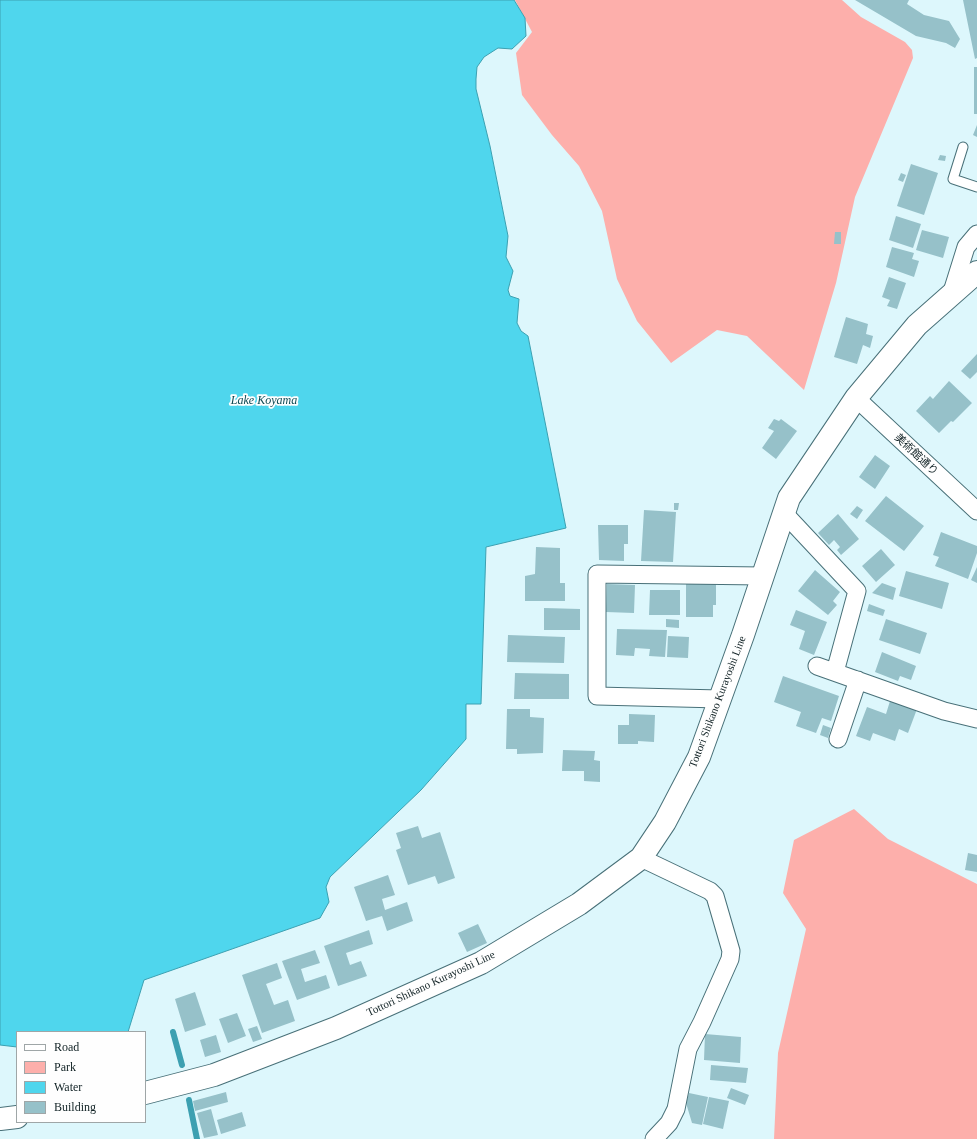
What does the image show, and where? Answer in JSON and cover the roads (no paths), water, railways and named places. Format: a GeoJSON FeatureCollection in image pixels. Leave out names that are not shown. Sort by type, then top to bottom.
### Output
{"type":"FeatureCollection","features":[{"type":"Feature","properties":{"kind":"main road","name":"Tottori Shikano Kurayoshi Line"},"geometry":{"type":"LineString","coordinates":[[146,1093],[214,1075],[329,1031],[481,962],[579,904],[641,858],[665,822],[699,757],[789,498],[856,398],[917,325],[977,272]]}},
{"type":"Feature","properties":{"kind":"main road"},"geometry":{"type":"LineString","coordinates":[[0,1119],[16,1117]]}},
{"type":"Feature","properties":{"kind":"street"},"geometry":{"type":"LineString","coordinates":[[951,295],[966,247],[977,234]]}},
{"type":"Feature","properties":{"kind":"street","name":"美術館通り"},"geometry":{"type":"LineString","coordinates":[[856,398],[977,511]]}},
{"type":"Feature","properties":{"kind":"street"},"geometry":{"type":"LineString","coordinates":[[784,513],[857,591],[835,672]]}},
{"type":"Feature","properties":{"kind":"street"},"geometry":{"type":"LineString","coordinates":[[720,699],[597,696],[597,574],[763,576]]}},
{"type":"Feature","properties":{"kind":"street"},"geometry":{"type":"LineString","coordinates":[[817,666],[944,711],[977,719]]}},
{"type":"Feature","properties":{"kind":"street"},"geometry":{"type":"LineString","coordinates":[[838,739],[858,680]]}},
{"type":"Feature","properties":{"kind":"street"},"geometry":{"type":"LineString","coordinates":[[641,858],[710,891],[715,896],[731,951],[730,959],[702,1022],[688,1049],[676,1109],[669,1123],[654,1139]]}},
{"type":"Feature","properties":{"kind":"lane"},"geometry":{"type":"LineString","coordinates":[[963,147],[953,179],[977,187]]}},
{"type":"Feature","properties":{"kind":"water","name":"Lake Koyama"},"geometry":{"type":"Polygon","coordinates":[[[0,0],[514,0],[525,18],[526,36],[512,49],[498,48],[484,57],[477,67],[476,89],[490,146],[508,236],[506,257],[513,271],[508,290],[510,296],[519,299],[517,323],[521,331],[528,336],[566,528],[486,547],[481,704],[466,704],[466,739],[421,790],[330,877],[326,887],[329,902],[320,918],[144,980],[128,1031],[16,1031],[16,1047],[0,1045],[0,0]]]}},
{"type":"Feature","properties":{"kind":"waterway"},"geometry":{"type":"LineString","coordinates":[[173,1032],[182,1065]]}},
{"type":"Feature","properties":{"kind":"waterway"},"geometry":{"type":"LineString","coordinates":[[189,1100],[197,1139]]}}]}
